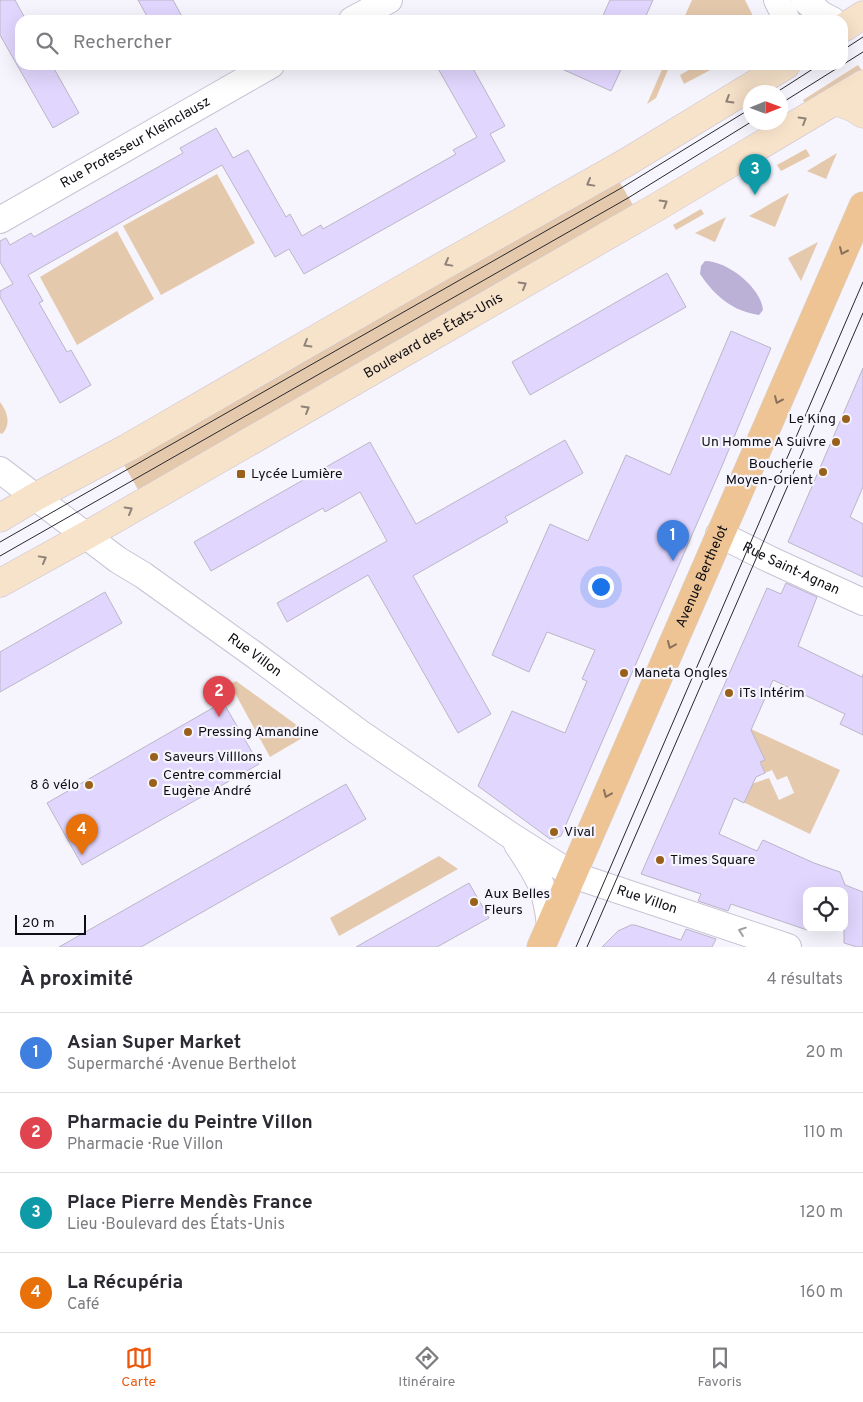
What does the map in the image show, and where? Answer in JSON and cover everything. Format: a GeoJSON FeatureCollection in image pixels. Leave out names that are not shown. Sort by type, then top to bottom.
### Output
{"type":"FeatureCollection","features":[{"type":"Feature","properties":{"kind":"main road"},"geometry":{"type":"LineString","coordinates":[[0,518],[127,448],[627,162],[778,70]]}},
{"type":"Feature","properties":{"kind":"main road","name":"Boulevard des États-Unis"},"geometry":{"type":"LineString","coordinates":[[0,582],[640,217],[863,84]]}},
{"type":"Feature","properties":{"kind":"main road"},"geometry":{"type":"LineString","coordinates":[[835,101],[854,108],[863,114]]}},
{"type":"Feature","properties":{"kind":"main road","name":"Avenue Berthelot"},"geometry":{"type":"LineString","coordinates":[[546,936],[863,206]]}},
{"type":"Feature","properties":{"kind":"street"},"geometry":{"type":"LineString","coordinates":[[361,15],[389,0]]}},
{"type":"Feature","properties":{"kind":"street"},"geometry":{"type":"LineString","coordinates":[[777,0],[784,15]]}},
{"type":"Feature","properties":{"kind":"street"},"geometry":{"type":"LineString","coordinates":[[806,0],[822,15]]}},
{"type":"Feature","properties":{"kind":"street","name":"Rue Professeur Kleinclausz"},"geometry":{"type":"LineString","coordinates":[[0,220],[262,70]]}},
{"type":"Feature","properties":{"kind":"street","name":"Rue Villon"},"geometry":{"type":"LineString","coordinates":[[0,470],[87,534],[118,560],[143,575],[360,733],[513,838],[573,875],[788,947]]}},
{"type":"Feature","properties":{"kind":"street","name":"Rue Saint-Agnan"},"geometry":{"type":"LineString","coordinates":[[719,534],[863,602]]}},
{"type":"Feature","properties":{"kind":"street","name":"Rue Villon"},"geometry":{"type":"LineString","coordinates":[[513,838],[541,882],[548,902],[546,936]]}},
{"type":"Feature","properties":{"kind":"shaded area"},"geometry":{"type":"Polygon","coordinates":[[[692,0],[745,0],[752,15],[685,15],[692,0]]]}},
{"type":"Feature","properties":{"kind":"shaded area"},"geometry":{"type":"Polygon","coordinates":[[[858,65],[863,72],[807,106],[803,100],[858,65]]]}},
{"type":"Feature","properties":{"kind":"shaded area"},"geometry":{"type":"Polygon","coordinates":[[[662,70],[668,70],[656,98],[647,104],[662,70]]]}},
{"type":"Feature","properties":{"kind":"shaded area"},"geometry":{"type":"Polygon","coordinates":[[[689,70],[710,70],[684,84],[680,75],[689,70]]]}},
{"type":"Feature","properties":{"kind":"shaded area"},"geometry":{"type":"Polygon","coordinates":[[[806,149],[810,156],[781,171],[777,165],[806,149]]]}},
{"type":"Feature","properties":{"kind":"shaded area"},"geometry":{"type":"Polygon","coordinates":[[[837,153],[826,179],[807,171],[837,153]]]}},
{"type":"Feature","properties":{"kind":"shaded area"},"geometry":{"type":"Polygon","coordinates":[[[217,174],[255,243],[161,295],[123,226],[217,174]]]}},
{"type":"Feature","properties":{"kind":"shaded area"},"geometry":{"type":"Polygon","coordinates":[[[616,176],[636,210],[140,493],[120,458],[616,176]]]}},
{"type":"Feature","properties":{"kind":"shaded area"},"geometry":{"type":"Polygon","coordinates":[[[789,193],[775,227],[749,216],[789,193]]]}},
{"type":"Feature","properties":{"kind":"shaded area"},"geometry":{"type":"Polygon","coordinates":[[[701,209],[704,214],[676,230],[673,225],[701,209]]]}},
{"type":"Feature","properties":{"kind":"shaded area"},"geometry":{"type":"Polygon","coordinates":[[[726,217],[715,242],[695,233],[726,217]]]}},
{"type":"Feature","properties":{"kind":"shaded area"},"geometry":{"type":"Polygon","coordinates":[[[117,231],[154,299],[77,345],[40,277],[117,231]]]}},
{"type":"Feature","properties":{"kind":"shaded area"},"geometry":{"type":"Polygon","coordinates":[[[818,242],[801,281],[788,258],[818,242]]]}},
{"type":"Feature","properties":{"kind":"shaded area"},"geometry":{"type":"Polygon","coordinates":[[[705,261],[714,262],[733,271],[750,285],[761,302],[763,310],[759,315],[732,306],[718,296],[700,274],[701,266],[705,261]]]}},
{"type":"Feature","properties":{"kind":"shaded area"},"geometry":{"type":"Polygon","coordinates":[[[0,402],[7,418],[7,427],[2,434],[0,433],[0,402]]]}},
{"type":"Feature","properties":{"kind":"shaded area"},"geometry":{"type":"Polygon","coordinates":[[[236,681],[309,734],[270,757],[230,684],[236,681]]]}},
{"type":"Feature","properties":{"kind":"shaded area"},"geometry":{"type":"Polygon","coordinates":[[[751,729],[840,770],[810,834],[724,793],[769,778],[779,800],[794,793],[787,776],[777,780],[772,770],[765,773],[749,733],[751,729]]]}},
{"type":"Feature","properties":{"kind":"shaded area"},"geometry":{"type":"Polygon","coordinates":[[[439,856],[458,869],[339,936],[330,918],[439,856]]]}},
{"type":"Feature","properties":{"kind":"building"},"geometry":{"type":"Polygon","coordinates":[[[0,0],[15,0],[23,15],[15,15],[15,61],[0,35],[0,0]]]}},
{"type":"Feature","properties":{"kind":"building"},"geometry":{"type":"Polygon","coordinates":[[[138,0],[173,0],[181,15],[146,15],[138,0]]]}},
{"type":"Feature","properties":{"kind":"building"},"geometry":{"type":"Polygon","coordinates":[[[610,0],[653,0],[646,15],[603,15],[610,0]]]}},
{"type":"Feature","properties":{"kind":"building"},"geometry":{"type":"Polygon","coordinates":[[[20,70],[55,70],[79,113],[53,128],[20,70]]]}},
{"type":"Feature","properties":{"kind":"building"},"geometry":{"type":"Polygon","coordinates":[[[439,70],[474,70],[505,126],[490,134],[505,161],[304,274],[289,249],[275,257],[222,165],[28,275],[43,301],[39,303],[67,352],[71,350],[91,385],[60,403],[0,297],[0,291],[13,284],[0,262],[0,241],[6,238],[10,245],[31,233],[34,237],[183,153],[180,148],[216,128],[233,158],[248,150],[286,217],[290,214],[302,236],[321,225],[323,229],[456,154],[453,150],[477,137],[439,70]]]}},
{"type":"Feature","properties":{"kind":"building"},"geometry":{"type":"Polygon","coordinates":[[[564,70],[621,70],[611,91],[564,70]]]}},
{"type":"Feature","properties":{"kind":"building"},"geometry":{"type":"Polygon","coordinates":[[[667,273],[686,307],[530,395],[512,362],[667,273]]]}},
{"type":"Feature","properties":{"kind":"building"},"geometry":{"type":"Polygon","coordinates":[[[731,331],[771,348],[722,466],[561,836],[550,839],[478,786],[512,711],[565,733],[587,681],[582,679],[595,650],[547,632],[529,672],[492,655],[550,524],[588,541],[626,455],[670,475],[731,331]]]}},
{"type":"Feature","properties":{"kind":"building"},"geometry":{"type":"Polygon","coordinates":[[[863,368],[863,487],[850,517],[863,524],[863,577],[788,542],[863,368]]]}},
{"type":"Feature","properties":{"kind":"building"},"geometry":{"type":"Polygon","coordinates":[[[565,440],[583,473],[505,517],[508,522],[413,576],[491,714],[458,733],[368,575],[287,622],[277,603],[387,541],[360,492],[325,512],[323,508],[211,571],[194,542],[370,442],[416,524],[565,440]]]}},
{"type":"Feature","properties":{"kind":"building"},"geometry":{"type":"Polygon","coordinates":[[[786,583],[817,597],[798,646],[862,677],[863,674],[863,735],[840,724],[845,714],[773,680],[751,730],[765,760],[760,762],[765,773],[756,777],[744,803],[734,798],[719,834],[757,851],[763,840],[814,863],[840,872],[845,885],[863,892],[863,947],[844,943],[844,932],[848,932],[848,887],[803,887],[803,929],[731,904],[728,911],[698,901],[701,894],[641,874],[767,588],[781,594],[786,583]]]}},
{"type":"Feature","properties":{"kind":"building"},"geometry":{"type":"Polygon","coordinates":[[[105,592],[122,623],[0,692],[0,652],[105,592]]]}},
{"type":"Feature","properties":{"kind":"building","name":"Centre commercial Eugène André"},"geometry":{"type":"Polygon","coordinates":[[[223,702],[259,764],[82,865],[47,803],[223,702]]]}},
{"type":"Feature","properties":{"kind":"building"},"geometry":{"type":"Polygon","coordinates":[[[346,784],[366,819],[141,947],[59,947],[346,784]]]}},
{"type":"Feature","properties":{"kind":"building"},"geometry":{"type":"Polygon","coordinates":[[[469,883],[489,918],[437,947],[356,947],[469,883]]]}},
{"type":"Feature","properties":{"kind":"building"},"geometry":{"type":"Polygon","coordinates":[[[631,925],[681,940],[686,929],[716,939],[712,947],[602,947],[618,931],[631,925]]]}},
{"type":"Feature","properties":{"kind":"tram line"},"geometry":{"type":"LineString","coordinates":[[848,47],[863,37]]}},
{"type":"Feature","properties":{"kind":"tram line"},"geometry":{"type":"LineString","coordinates":[[848,61],[863,52]]}},
{"type":"Feature","properties":{"kind":"tram line"},"geometry":{"type":"LineString","coordinates":[[788,85],[811,70]]}},
{"type":"Feature","properties":{"kind":"tram line"},"geometry":{"type":"LineString","coordinates":[[788,99],[834,70]]}},
{"type":"Feature","properties":{"kind":"tram line"},"geometry":{"type":"LineString","coordinates":[[0,542],[623,187],[743,113]]}},
{"type":"Feature","properties":{"kind":"tram line"},"geometry":{"type":"LineString","coordinates":[[0,556],[628,198],[743,127]]}},
{"type":"Feature","properties":{"kind":"tram line"},"geometry":{"type":"LineString","coordinates":[[576,947],[863,282]]}},
{"type":"Feature","properties":{"kind":"tram line"},"geometry":{"type":"LineString","coordinates":[[587,947],[863,313]]}},
{"type":"Feature","properties":{"kind":"place","name":"Place Pierre Mendès France"},"geometry":{"type":"Point","coordinates":[755,195]}},
{"type":"Feature","properties":{"kind":"place","name":"Le King"},"geometry":{"type":"Point","coordinates":[846,419]}},
{"type":"Feature","properties":{"kind":"place","name":"Un Homme A Suivre"},"geometry":{"type":"Point","coordinates":[836,442]}},
{"type":"Feature","properties":{"kind":"place","name":"Boucherie Moyen-Orient"},"geometry":{"type":"Point","coordinates":[823,472]}},
{"type":"Feature","properties":{"kind":"place","name":"Lycée Lumière"},"geometry":{"type":"Point","coordinates":[241,474]}},
{"type":"Feature","properties":{"kind":"place","name":"Asian Super Market"},"geometry":{"type":"Point","coordinates":[673,561]}},
{"type":"Feature","properties":{"kind":"place","name":"Maneta Ongles"},"geometry":{"type":"Point","coordinates":[624,673]}},
{"type":"Feature","properties":{"kind":"place","name":"iTs Intérim"},"geometry":{"type":"Point","coordinates":[729,693]}},
{"type":"Feature","properties":{"kind":"place","name":"Pharmacie du Peintre Villon"},"geometry":{"type":"Point","coordinates":[219,717]}},
{"type":"Feature","properties":{"kind":"place","name":"Pressing Amandine"},"geometry":{"type":"Point","coordinates":[188,732]}},
{"type":"Feature","properties":{"kind":"place","name":"Saveurs Villlons"},"geometry":{"type":"Point","coordinates":[154,757]}},
{"type":"Feature","properties":{"kind":"place","name":"Centre commercial Eugène André"},"geometry":{"type":"Point","coordinates":[153,783]}},
{"type":"Feature","properties":{"kind":"place","name":"8 ô vélo"},"geometry":{"type":"Point","coordinates":[89,785]}},
{"type":"Feature","properties":{"kind":"place","name":"Vival"},"geometry":{"type":"Point","coordinates":[554,832]}},
{"type":"Feature","properties":{"kind":"place","name":"La Récupéria"},"geometry":{"type":"Point","coordinates":[82,855]}},
{"type":"Feature","properties":{"kind":"place","name":"Times Square"},"geometry":{"type":"Point","coordinates":[660,860]}},
{"type":"Feature","properties":{"kind":"place","name":"Aux Belles Fleurs"},"geometry":{"type":"Point","coordinates":[474,902]}}]}
